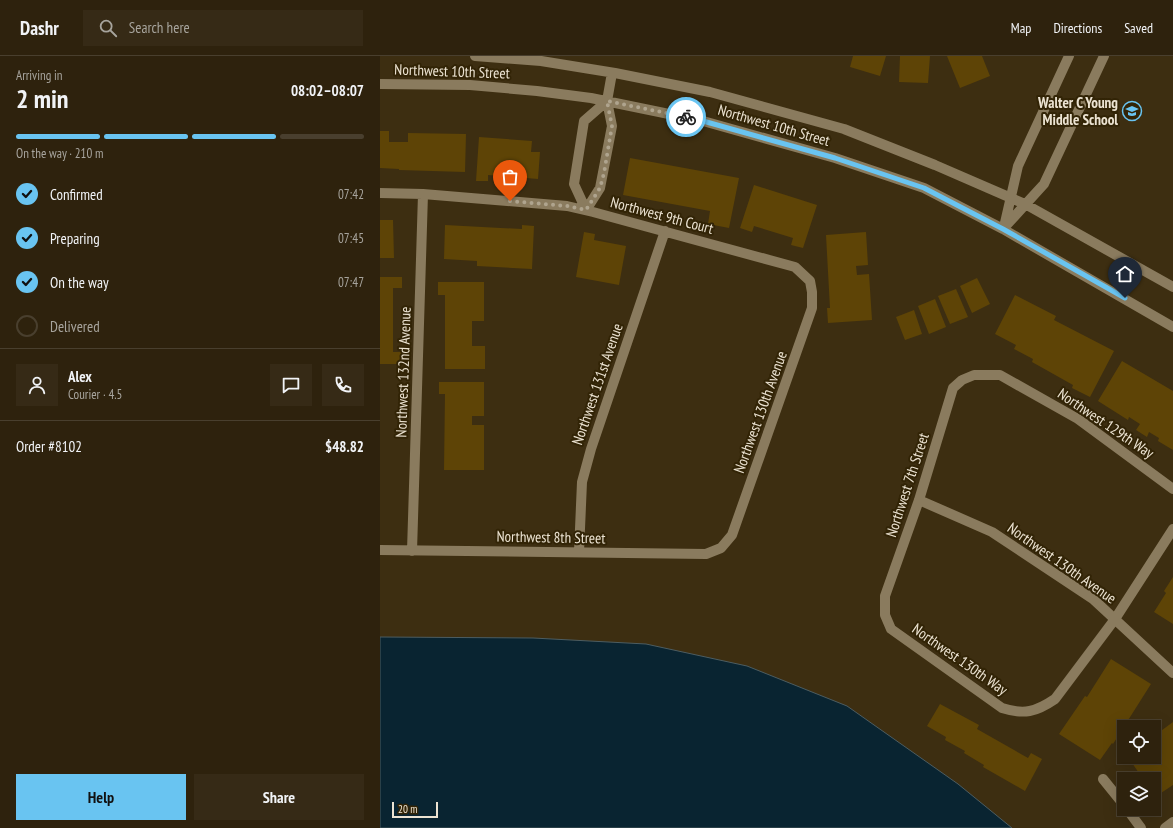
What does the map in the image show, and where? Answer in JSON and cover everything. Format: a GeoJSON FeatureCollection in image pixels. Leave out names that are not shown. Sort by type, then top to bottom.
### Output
{"type":"FeatureCollection","features":[{"type":"Feature","properties":{"kind":"street","name":"Northwest 10th Street"},"geometry":{"type":"LineString","coordinates":[[475,56],[541,61],[710,92],[844,129],[935,165],[1025,204],[1173,288]]}},
{"type":"Feature","properties":{"kind":"street"},"geometry":{"type":"LineString","coordinates":[[1003,229],[1018,166],[1069,56]]}},
{"type":"Feature","properties":{"kind":"street"},"geometry":{"type":"LineString","coordinates":[[1003,229],[1044,184],[1104,56]]}},
{"type":"Feature","properties":{"kind":"street"},"geometry":{"type":"LineString","coordinates":[[586,210],[600,188],[604,173],[612,126],[607,101],[612,73]]}},
{"type":"Feature","properties":{"kind":"street","name":"Northwest 10th Street"},"geometry":{"type":"LineString","coordinates":[[380,84],[470,85],[537,91],[607,101],[703,121],[835,158],[924,188],[1003,229],[1164,320],[1173,327]]}},
{"type":"Feature","properties":{"kind":"street"},"geometry":{"type":"LineString","coordinates":[[586,210],[574,184],[584,121],[607,101]]}},
{"type":"Feature","properties":{"kind":"street","name":"Northwest 9th Court"},"geometry":{"type":"LineString","coordinates":[[380,193],[423,194],[567,206],[795,267],[810,281]]}},
{"type":"Feature","properties":{"kind":"street","name":"Northwest 132nd Avenue"},"geometry":{"type":"LineString","coordinates":[[412,551],[423,194]]}},
{"type":"Feature","properties":{"kind":"street","name":"Northwest 131st Avenue"},"geometry":{"type":"LineString","coordinates":[[579,552],[582,482],[591,449],[665,231]]}},
{"type":"Feature","properties":{"kind":"street","name":"Northwest 130th Avenue"},"geometry":{"type":"LineString","coordinates":[[721,548],[732,535],[812,308],[810,281]]}},
{"type":"Feature","properties":{"kind":"street","name":"Northwest 129th Way"},"geometry":{"type":"LineString","coordinates":[[974,375],[1000,375],[1078,419],[1173,489]]}},
{"type":"Feature","properties":{"kind":"street","name":"Northwest 7th Street"},"geometry":{"type":"LineString","coordinates":[[885,615],[885,596],[919,500],[953,388],[962,380],[974,375]]}},
{"type":"Feature","properties":{"kind":"street","name":"Northwest 130th Avenue"},"geometry":{"type":"LineString","coordinates":[[919,500],[992,532],[1093,599],[1173,673]]}},
{"type":"Feature","properties":{"kind":"street"},"geometry":{"type":"LineString","coordinates":[[1115,619],[1173,529]]}},
{"type":"Feature","properties":{"kind":"street","name":"Northwest 8th Street"},"geometry":{"type":"LineString","coordinates":[[380,550],[706,554],[721,548]]}},
{"type":"Feature","properties":{"kind":"street","name":"Northwest 130th Way"},"geometry":{"type":"LineString","coordinates":[[885,615],[891,629],[1002,708],[1015,712],[1028,712],[1044,707],[1055,699],[1115,619]]}},
{"type":"Feature","properties":{"kind":"street"},"geometry":{"type":"LineString","coordinates":[[1103,779],[1117,797]]}},
{"type":"Feature","properties":{"kind":"street"},"geometry":{"type":"LineString","coordinates":[[1132,816],[1141,828]]}},
{"type":"Feature","properties":{"kind":"street"},"geometry":{"type":"LineString","coordinates":[[1165,828],[1173,822]]}},
{"type":"Feature","properties":{"kind":"water"},"geometry":{"type":"Polygon","coordinates":[[[380,637],[533,638],[646,644],[747,666],[847,706],[958,784],[1012,828],[380,828],[380,637]]]}},
{"type":"Feature","properties":{"kind":"building"},"geometry":{"type":"Polygon","coordinates":[[[853,56],[886,56],[880,76],[850,67],[853,56]]]}},
{"type":"Feature","properties":{"kind":"building"},"geometry":{"type":"Polygon","coordinates":[[[900,56],[930,56],[928,83],[899,82],[900,56]]]}},
{"type":"Feature","properties":{"kind":"building"},"geometry":{"type":"Polygon","coordinates":[[[947,56],[982,56],[990,76],[960,88],[947,56]]]}},
{"type":"Feature","properties":{"kind":"building"},"geometry":{"type":"Polygon","coordinates":[[[380,131],[389,131],[389,142],[408,142],[408,133],[466,134],[465,172],[380,168],[380,131]]]}},
{"type":"Feature","properties":{"kind":"building"},"geometry":{"type":"Polygon","coordinates":[[[479,137],[532,141],[531,152],[540,152],[538,179],[488,175],[488,181],[476,181],[479,137]]]}},
{"type":"Feature","properties":{"kind":"building"},"geometry":{"type":"Polygon","coordinates":[[[630,158],[739,178],[729,228],[708,224],[710,211],[623,195],[630,158]]]}},
{"type":"Feature","properties":{"kind":"building"},"geometry":{"type":"Polygon","coordinates":[[[754,185],[817,205],[803,248],[791,245],[793,238],[754,226],[752,232],[740,228],[754,185]]]}},
{"type":"Feature","properties":{"kind":"building"},"geometry":{"type":"Polygon","coordinates":[[[380,220],[393,220],[394,258],[380,258],[380,220]]]}},
{"type":"Feature","properties":{"kind":"building"},"geometry":{"type":"Polygon","coordinates":[[[445,225],[522,229],[522,225],[534,226],[532,269],[477,266],[477,261],[444,259],[445,225]]]}},
{"type":"Feature","properties":{"kind":"building"},"geometry":{"type":"Polygon","coordinates":[[[584,232],[595,234],[594,240],[626,246],[619,285],[576,277],[584,232]]]}},
{"type":"Feature","properties":{"kind":"building"},"geometry":{"type":"Polygon","coordinates":[[[866,232],[868,265],[856,266],[857,275],[869,274],[872,320],[828,323],[827,308],[830,308],[826,235],[866,232]]]}},
{"type":"Feature","properties":{"kind":"building"},"geometry":{"type":"Polygon","coordinates":[[[380,277],[402,277],[402,288],[393,288],[393,352],[401,352],[401,364],[380,364],[380,277]]]}},
{"type":"Feature","properties":{"kind":"building"},"geometry":{"type":"Polygon","coordinates":[[[977,278],[990,304],[972,313],[960,286],[977,278]]]}},
{"type":"Feature","properties":{"kind":"building"},"geometry":{"type":"Polygon","coordinates":[[[438,282],[484,282],[484,321],[472,321],[472,346],[485,346],[485,369],[445,369],[445,295],[438,295],[438,282]]]}},
{"type":"Feature","properties":{"kind":"building"},"geometry":{"type":"Polygon","coordinates":[[[956,289],[968,317],[950,324],[938,296],[956,289]]]}},
{"type":"Feature","properties":{"kind":"building"},"geometry":{"type":"Polygon","coordinates":[[[1015,295],[1056,316],[1054,320],[1114,351],[1090,397],[1072,388],[1073,385],[1032,362],[1033,359],[1014,349],[1016,345],[995,334],[1015,295]]]}},
{"type":"Feature","properties":{"kind":"building"},"geometry":{"type":"Polygon","coordinates":[[[935,299],[946,327],[929,334],[918,306],[935,299]]]}},
{"type":"Feature","properties":{"kind":"building"},"geometry":{"type":"Polygon","coordinates":[[[914,310],[922,334],[905,340],[896,317],[914,310]]]}},
{"type":"Feature","properties":{"kind":"building"},"geometry":{"type":"Polygon","coordinates":[[[1122,361],[1173,391],[1173,450],[1158,441],[1159,438],[1149,432],[1147,437],[1136,430],[1140,424],[1129,417],[1128,420],[1098,401],[1122,361]]]}},
{"type":"Feature","properties":{"kind":"building"},"geometry":{"type":"Polygon","coordinates":[[[439,382],[484,382],[484,416],[472,416],[472,425],[484,425],[484,470],[444,470],[445,394],[439,394],[439,382]]]}},
{"type":"Feature","properties":{"kind":"building"},"geometry":{"type":"Polygon","coordinates":[[[1173,577],[1173,624],[1154,612],[1166,593],[1164,591],[1173,577]]]}},
{"type":"Feature","properties":{"kind":"building"},"geometry":{"type":"Polygon","coordinates":[[[1111,659],[1151,684],[1128,720],[1117,720],[1117,738],[1100,760],[1059,734],[1085,696],[1087,697],[1111,659]]]}},
{"type":"Feature","properties":{"kind":"building"},"geometry":{"type":"Polygon","coordinates":[[[940,704],[979,725],[977,729],[1028,758],[1031,753],[1042,759],[1025,791],[983,767],[984,765],[964,753],[965,751],[945,740],[946,737],[927,726],[940,704]]]}},
{"type":"Feature","properties":{"kind":"building"},"geometry":{"type":"Polygon","coordinates":[[[1173,722],[1173,785],[1161,793],[1161,772],[1138,772],[1133,764],[1161,764],[1161,731],[1173,722]]]}},
{"type":"Feature","properties":{"kind":"way so far"},"geometry":{"type":"LineString","coordinates":[[510,201],[567,206],[586,210],[600,188],[604,173],[612,126],[607,101],[686,117]]}},
{"type":"Feature","properties":{"kind":"place","name":"Walter C Young Middle School"},"geometry":{"type":"Point","coordinates":[1132,111]}},
{"type":"Feature","properties":{"kind":"route"},"geometry":{"type":"LineString","coordinates":[[686,117],[835,158],[924,188],[1003,229],[1125,298]]}}]}
